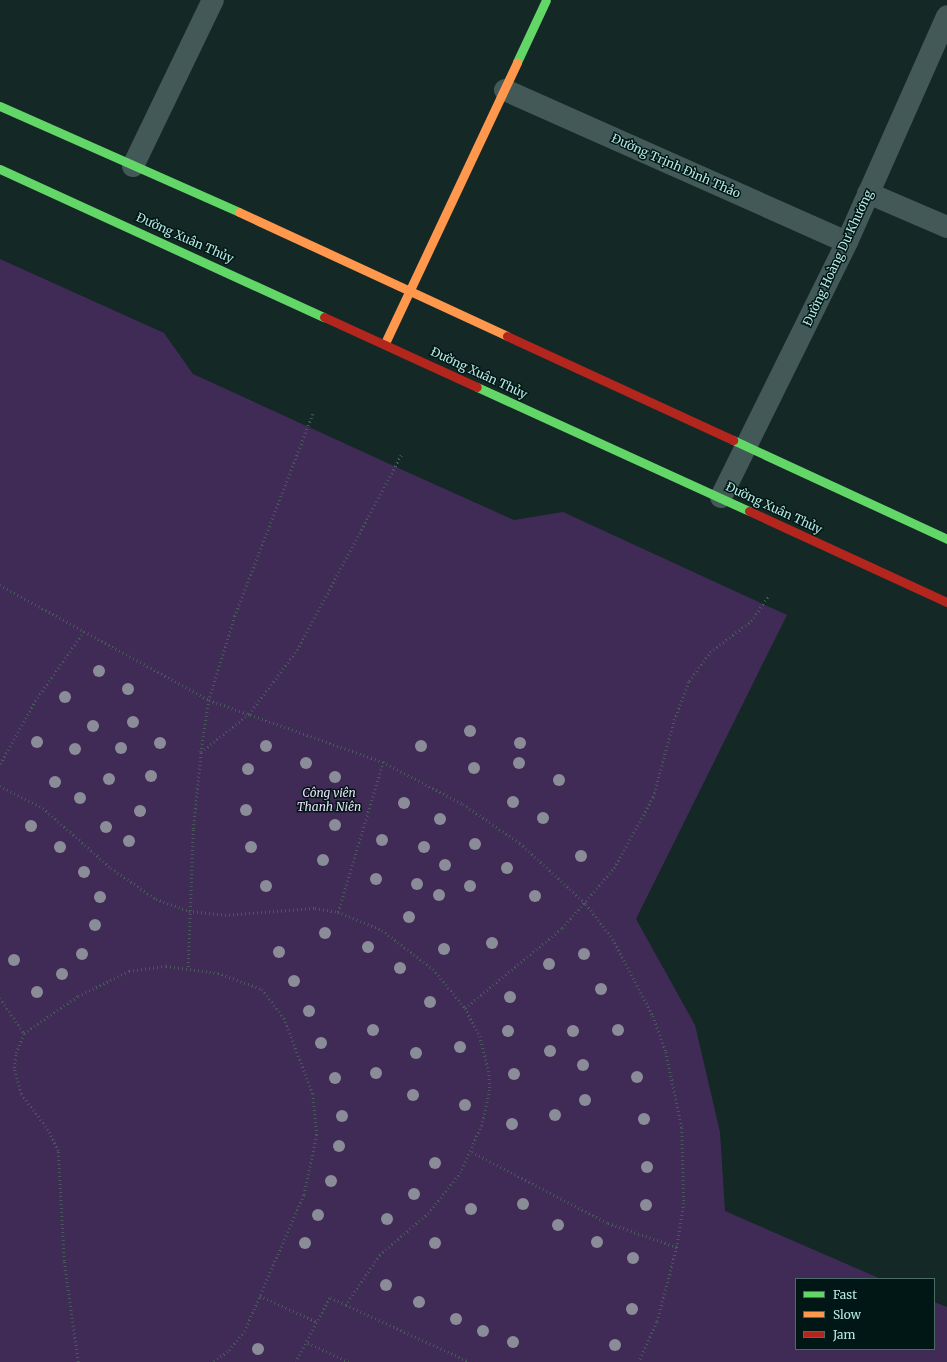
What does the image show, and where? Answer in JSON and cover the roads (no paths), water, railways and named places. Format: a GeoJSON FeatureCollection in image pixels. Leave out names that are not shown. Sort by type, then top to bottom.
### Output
{"type":"FeatureCollection","features":[{"type":"Feature","properties":{"kind":"main road"},"geometry":{"type":"LineString","coordinates":[[385,343],[546,0]]}},
{"type":"Feature","properties":{"kind":"main road"},"geometry":{"type":"LineString","coordinates":[[0,106],[410,290],[947,539]]}},
{"type":"Feature","properties":{"kind":"main road","name":"Đường Xuân Thủy"},"geometry":{"type":"LineString","coordinates":[[0,169],[385,343],[947,602]]}},
{"type":"Feature","properties":{"kind":"street"},"geometry":{"type":"LineString","coordinates":[[133,166],[213,0]]}},
{"type":"Feature","properties":{"kind":"street","name":"Đường Hoàng Dư Khương"},"geometry":{"type":"LineString","coordinates":[[721,497],[748,446],[847,242],[947,16]]}},
{"type":"Feature","properties":{"kind":"street","name":"Đường Trịnh Đình Thảo"},"geometry":{"type":"LineString","coordinates":[[505,90],[847,242]]}},
{"type":"Feature","properties":{"kind":"street"},"geometry":{"type":"LineString","coordinates":[[868,193],[947,227]]}},
{"type":"Feature","properties":{"kind":"park label","name":"Công viên Thanh Niên"},"geometry":{"type":"Point","coordinates":[329,800]}}]}
